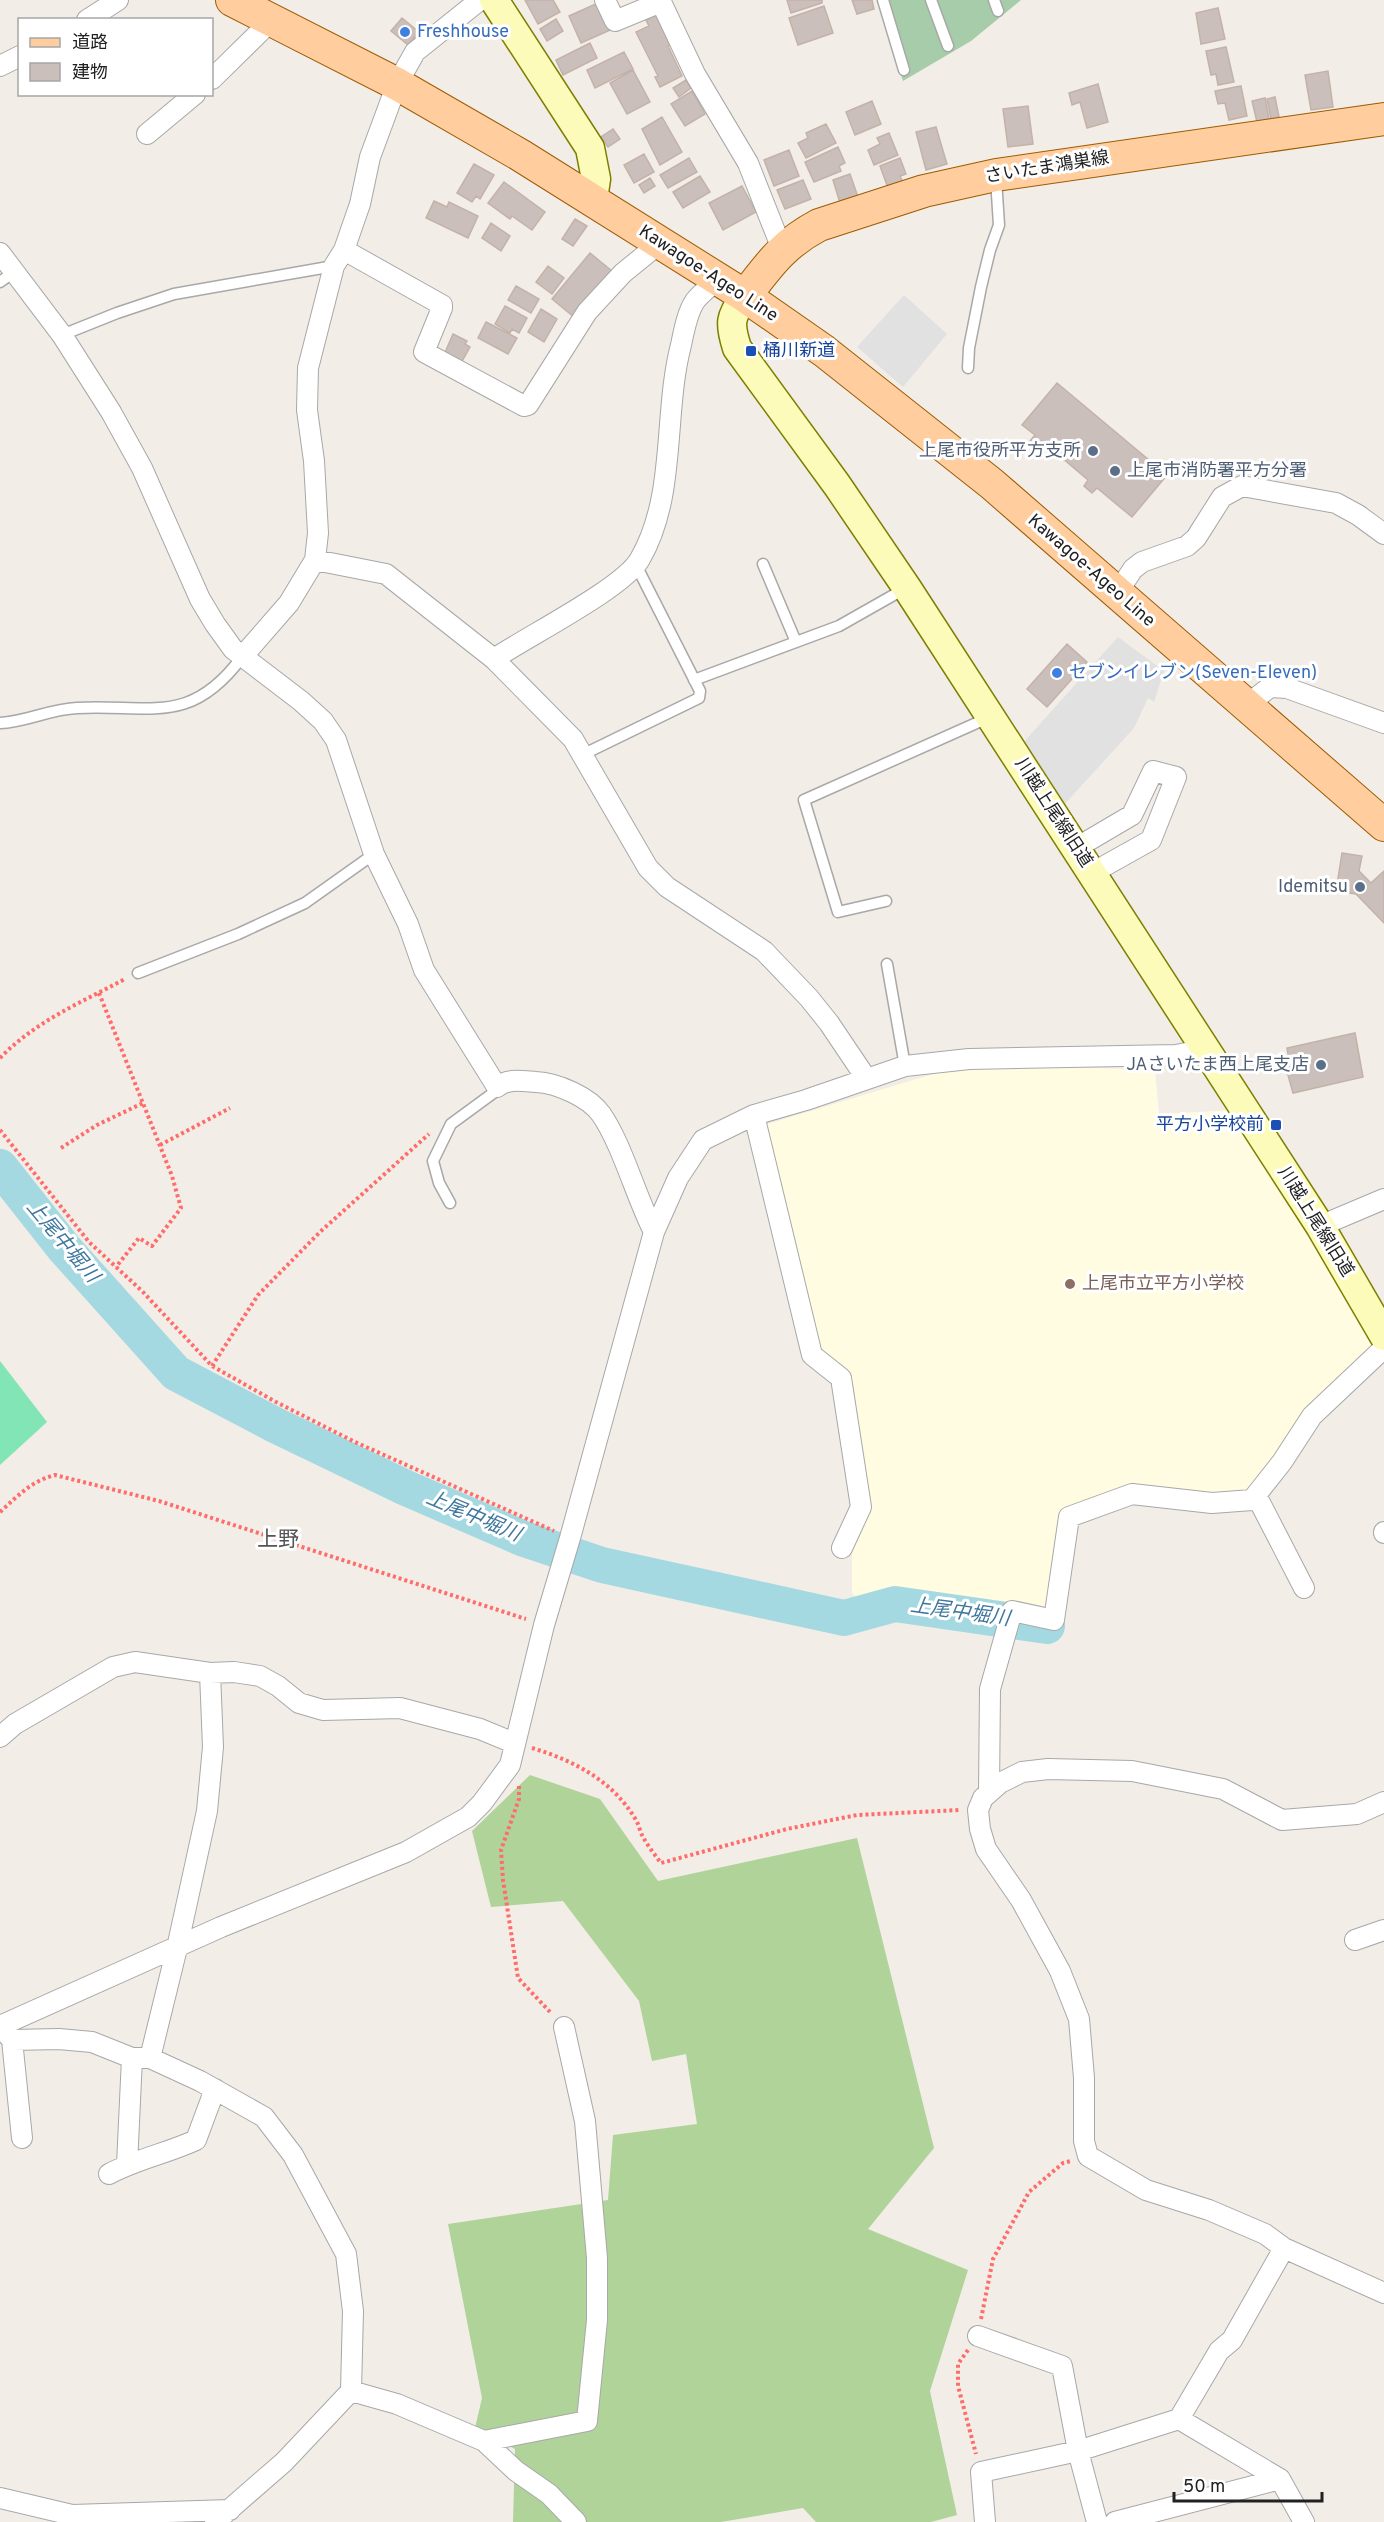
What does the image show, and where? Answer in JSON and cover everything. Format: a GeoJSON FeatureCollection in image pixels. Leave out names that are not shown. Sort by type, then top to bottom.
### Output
{"type":"FeatureCollection","features":[{"type":"Feature","properties":{"kind":"main road","name":"Kawagoe-Ageo Line"},"geometry":{"type":"LineString","coordinates":[[232,0],[397,84],[593,199],[745,296],[824,351],[992,484],[1384,825]]}},
{"type":"Feature","properties":{"kind":"main road","name":"さいたま鴻巣線"},"geometry":{"type":"LineString","coordinates":[[745,296],[782,249],[803,233],[819,225],[924,191],[996,175],[1384,119]]}},
{"type":"Feature","properties":{"kind":"street"},"geometry":{"type":"LineString","coordinates":[[90,18],[118,0]]}},
{"type":"Feature","properties":{"kind":"street"},"geometry":{"type":"LineString","coordinates":[[242,657],[253,648],[289,603],[315,560],[318,533],[314,461],[307,410],[308,368],[339,258],[360,204],[370,157],[397,84],[415,52],[480,0]]}},
{"type":"Feature","properties":{"kind":"street"},"geometry":{"type":"LineString","coordinates":[[494,0],[590,148],[596,178],[593,199]]}},
{"type":"Feature","properties":{"kind":"street"},"geometry":{"type":"LineString","coordinates":[[605,0],[615,21],[661,2],[694,74],[748,163],[782,249]]}},
{"type":"Feature","properties":{"kind":"street"},"geometry":{"type":"LineString","coordinates":[[213,78],[272,20]]}},
{"type":"Feature","properties":{"kind":"street"},"geometry":{"type":"LineString","coordinates":[[0,66],[18,57]]}},
{"type":"Feature","properties":{"kind":"street"},"geometry":{"type":"LineString","coordinates":[[147,134],[193,96]]}},
{"type":"Feature","properties":{"kind":"street"},"geometry":{"type":"LineString","coordinates":[[339,258],[442,305],[423,352],[524,406],[528,405],[587,312],[623,273],[660,243]]}},
{"type":"Feature","properties":{"kind":"street"},"geometry":{"type":"LineString","coordinates":[[0,253],[7,277],[62,335],[111,412],[141,468],[210,616],[232,649],[301,701],[323,721],[336,740],[374,854],[408,924],[424,970],[497,1087],[509,1080],[557,1086],[572,1091],[600,1113],[654,1232]]}},
{"type":"Feature","properties":{"kind":"street"},"geometry":{"type":"LineString","coordinates":[[494,659],[607,589],[636,565],[644,550],[659,508],[664,480],[671,398],[686,323],[695,301],[718,279]]}},
{"type":"Feature","properties":{"kind":"street","name":"川越上尾線旧道"},"geometry":{"type":"LineString","coordinates":[[745,296],[734,311],[730,327],[737,348],[837,485],[907,588],[1320,1226],[1384,1336]]}},
{"type":"Feature","properties":{"kind":"street"},"geometry":{"type":"LineString","coordinates":[[1117,593],[1133,569],[1142,562],[1187,546],[1196,538],[1222,497],[1242,486],[1336,503],[1358,515],[1384,534]]}},
{"type":"Feature","properties":{"kind":"street"},"geometry":{"type":"LineString","coordinates":[[315,560],[386,574],[494,659],[573,739],[648,868],[667,887],[771,957],[829,1023],[866,1078]]}},
{"type":"Feature","properties":{"kind":"street"},"geometry":{"type":"LineString","coordinates":[[1247,705],[1270,687],[1287,688],[1384,723]]}},
{"type":"Feature","properties":{"kind":"street"},"geometry":{"type":"LineString","coordinates":[[1076,848],[1132,815],[1153,771],[1176,777],[1151,840],[1092,873]]}},
{"type":"Feature","properties":{"kind":"street"},"geometry":{"type":"LineString","coordinates":[[4,2031],[221,1927],[406,1852],[468,1816],[482,1803],[510,1765],[544,1624],[567,1549],[654,1232],[678,1178],[703,1140],[754,1115],[806,1100],[904,1066],[969,1059],[1176,1055],[1206,1049]]}},
{"type":"Feature","properties":{"kind":"street"},"geometry":{"type":"LineString","coordinates":[[754,1115],[812,1355],[841,1378],[861,1507],[842,1548]]}},
{"type":"Feature","properties":{"kind":"street"},"geometry":{"type":"LineString","coordinates":[[1320,1226],[1384,1199]]}},
{"type":"Feature","properties":{"kind":"street"},"geometry":{"type":"LineString","coordinates":[[989,1792],[990,1689],[1012,1611],[1054,1620],[1069,1517],[1132,1494],[1212,1503],[1252,1500],[1282,1462],[1312,1416],[1384,1348]]}},
{"type":"Feature","properties":{"kind":"street"},"geometry":{"type":"LineString","coordinates":[[1256,1495],[1304,1588]]}},
{"type":"Feature","properties":{"kind":"street"},"geometry":{"type":"LineString","coordinates":[[0,1737],[15,1724],[113,1667],[135,1662],[260,1676],[299,1703],[323,1710],[400,1707],[480,1729],[514,1743]]}},
{"type":"Feature","properties":{"kind":"street"},"geometry":{"type":"LineString","coordinates":[[210,1672],[213,1747],[207,1812],[177,1948],[141,2058],[118,2169],[196,2140],[215,2090]]}},
{"type":"Feature","properties":{"kind":"street"},"geometry":{"type":"LineString","coordinates":[[1384,1802],[1357,1814],[1282,1820],[1223,1789],[1132,1771],[1048,1769],[1022,1772],[1000,1783],[983,1798],[978,1810],[980,1829],[986,1849],[1021,1900],[1060,1971],[1079,2019],[1084,2078],[1084,2141],[1088,2156],[1146,2190],[1209,2210],[1265,2234],[1284,2248],[1384,2293]]}},
{"type":"Feature","properties":{"kind":"street"},"geometry":{"type":"LineString","coordinates":[[1355,1940],[1384,1930]]}},
{"type":"Feature","properties":{"kind":"street"},"geometry":{"type":"LineString","coordinates":[[484,2441],[587,2421],[597,2320],[597,2258],[585,2121],[564,2027]]}},
{"type":"Feature","properties":{"kind":"street"},"geometry":{"type":"LineString","coordinates":[[0,2498],[72,2515],[222,2516],[284,2463],[351,2391],[353,2311],[346,2254],[293,2155],[264,2116],[215,2090],[141,2058],[92,2042],[4,2031]]}},
{"type":"Feature","properties":{"kind":"street"},"geometry":{"type":"LineString","coordinates":[[4,2031],[22,2138]]}},
{"type":"Feature","properties":{"kind":"street"},"geometry":{"type":"LineString","coordinates":[[985,2522],[981,2472],[1078,2451],[1179,2419],[1219,2351],[1233,2340],[1284,2248]]}},
{"type":"Feature","properties":{"kind":"street"},"geometry":{"type":"LineString","coordinates":[[978,2336],[1062,2366],[1078,2451],[1097,2522]]}},
{"type":"Feature","properties":{"kind":"street"},"geometry":{"type":"LineString","coordinates":[[351,2391],[408,2408],[484,2441],[516,2471],[549,2494],[576,2522]]}},
{"type":"Feature","properties":{"kind":"street"},"geometry":{"type":"LineString","coordinates":[[1179,2419],[1280,2479],[1304,2522]]}},
{"type":"Feature","properties":{"kind":"street"},"geometry":{"type":"LineString","coordinates":[[1115,2522],[1280,2479]]}},
{"type":"Feature","properties":{"kind":"lane"},"geometry":{"type":"LineString","coordinates":[[883,0],[904,70]]}},
{"type":"Feature","properties":{"kind":"lane"},"geometry":{"type":"LineString","coordinates":[[932,0],[948,46]]}},
{"type":"Feature","properties":{"kind":"lane"},"geometry":{"type":"LineString","coordinates":[[994,0],[998,12]]}},
{"type":"Feature","properties":{"kind":"lane"},"geometry":{"type":"LineString","coordinates":[[968,368],[969,348],[981,287],[999,225],[996,175]]}},
{"type":"Feature","properties":{"kind":"lane"},"geometry":{"type":"LineString","coordinates":[[62,335],[174,294],[339,258]]}},
{"type":"Feature","properties":{"kind":"lane"},"geometry":{"type":"LineString","coordinates":[[763,564],[796,642]]}},
{"type":"Feature","properties":{"kind":"lane"},"geometry":{"type":"LineString","coordinates":[[582,755],[699,698],[700,691],[636,565]]}},
{"type":"Feature","properties":{"kind":"lane"},"geometry":{"type":"LineString","coordinates":[[694,680],[851,620],[907,588]]}},
{"type":"Feature","properties":{"kind":"lane"},"geometry":{"type":"LineString","coordinates":[[0,723],[15,723],[76,708],[141,710],[177,705],[198,699],[216,687],[228,676],[242,657]]}},
{"type":"Feature","properties":{"kind":"lane"},"geometry":{"type":"LineString","coordinates":[[886,902],[838,912],[804,800],[990,717]]}},
{"type":"Feature","properties":{"kind":"lane"},"geometry":{"type":"LineString","coordinates":[[138,973],[238,934],[305,903],[374,854]]}},
{"type":"Feature","properties":{"kind":"lane"},"geometry":{"type":"LineString","coordinates":[[887,964],[904,1066]]}},
{"type":"Feature","properties":{"kind":"lane"},"geometry":{"type":"LineString","coordinates":[[450,1203],[439,1182],[433,1161],[451,1124],[496,1091],[497,1087]]}},
{"type":"Feature","properties":{"kind":"path"},"geometry":{"type":"LineString","coordinates":[[0,1058],[12,1046],[54,1015],[138,973]]}},
{"type":"Feature","properties":{"kind":"path"},"geometry":{"type":"LineString","coordinates":[[99,993],[160,1145],[181,1208],[152,1246],[138,1238],[116,1267]]}},
{"type":"Feature","properties":{"kind":"path"},"geometry":{"type":"LineString","coordinates":[[62,1148],[97,1125],[143,1103]]}},
{"type":"Feature","properties":{"kind":"path"},"geometry":{"type":"LineString","coordinates":[[160,1145],[230,1108]]}},
{"type":"Feature","properties":{"kind":"path"},"geometry":{"type":"LineString","coordinates":[[212,1366],[258,1294],[320,1232],[426,1135],[444,1124],[451,1124]]}},
{"type":"Feature","properties":{"kind":"path"},"geometry":{"type":"LineString","coordinates":[[0,1130],[89,1242],[142,1291],[212,1366],[276,1402],[567,1549]]}},
{"type":"Feature","properties":{"kind":"path"},"geometry":{"type":"LineString","coordinates":[[0,1512],[31,1484],[55,1476],[159,1501],[544,1624]]}},
{"type":"Feature","properties":{"kind":"path"},"geometry":{"type":"LineString","coordinates":[[514,1743],[577,1765],[601,1779],[618,1795],[637,1821],[643,1837],[662,1863],[776,1831],[858,1815],[978,1810]]}},
{"type":"Feature","properties":{"kind":"path"},"geometry":{"type":"LineString","coordinates":[[510,1765],[517,1773],[519,1799],[501,1850],[503,1880],[518,1978],[564,2027]]}},
{"type":"Feature","properties":{"kind":"path"},"geometry":{"type":"LineString","coordinates":[[981,2472],[958,2386],[958,2364],[978,2336],[993,2259],[1029,2192],[1063,2163],[1088,2156]]}},
{"type":"Feature","properties":{"kind":"shaded area"},"geometry":{"type":"Polygon","coordinates":[[[904,295],[947,334],[903,387],[857,347],[904,295]]]}},
{"type":"Feature","properties":{"kind":"shaded area"},"geometry":{"type":"Polygon","coordinates":[[[1118,637],[1164,671],[1154,702],[1148,698],[1134,728],[1062,807],[1021,745],[1118,637]]]}},
{"type":"Feature","properties":{"kind":"shaded area","name":"上尾市立平方小学校"},"geometry":{"type":"Polygon","coordinates":[[[1033,1066],[1155,1070],[1159,1114],[1234,1110],[1373,1339],[1373,1351],[1245,1492],[1212,1494],[1137,1486],[1063,1513],[1044,1609],[896,1592],[869,1600],[859,1600],[852,1593],[852,1553],[866,1512],[854,1388],[843,1369],[817,1349],[761,1126],[943,1071],[1033,1066]]]}},
{"type":"Feature","properties":{"kind":"green space"},"geometry":{"type":"Polygon","coordinates":[[[877,0],[1021,0],[971,41],[903,81],[877,0]]]}},
{"type":"Feature","properties":{"kind":"green space"},"geometry":{"type":"Polygon","coordinates":[[[0,1361],[47,1422],[0,1465],[0,1361]]]}},
{"type":"Feature","properties":{"kind":"green space"},"geometry":{"type":"Polygon","coordinates":[[[530,1775],[600,1799],[658,1881],[857,1838],[934,2148],[868,2229],[968,2270],[930,2391],[957,2515],[931,2522],[816,2522],[803,2508],[721,2522],[513,2522],[515,2449],[475,2428],[482,2398],[448,2224],[608,2200],[613,2135],[697,2124],[686,2054],[652,2061],[639,2001],[563,1901],[491,1907],[472,1831],[530,1775]]]}},
{"type":"Feature","properties":{"kind":"building"},"geometry":{"type":"Polygon","coordinates":[[[525,0],[553,0],[560,12],[538,24],[525,0]]]}},
{"type":"Feature","properties":{"kind":"building"},"geometry":{"type":"Polygon","coordinates":[[[787,0],[822,0],[822,3],[791,13],[787,0]]]}},
{"type":"Feature","properties":{"kind":"building"},"geometry":{"type":"Polygon","coordinates":[[[852,0],[872,0],[874,9],[857,14],[852,0]]]}},
{"type":"Feature","properties":{"kind":"building"},"geometry":{"type":"Polygon","coordinates":[[[598,3],[610,30],[581,43],[569,16],[598,3]]]}},
{"type":"Feature","properties":{"kind":"building"},"geometry":{"type":"Polygon","coordinates":[[[824,6],[833,33],[798,45],[789,18],[824,6]]]}},
{"type":"Feature","properties":{"kind":"building"},"geometry":{"type":"Polygon","coordinates":[[[1218,8],[1225,39],[1201,44],[1196,13],[1218,8]]]}},
{"type":"Feature","properties":{"kind":"building"},"geometry":{"type":"Polygon","coordinates":[[[658,14],[673,44],[668,46],[682,76],[660,87],[655,77],[658,76],[636,32],[649,26],[646,20],[658,14]]]}},
{"type":"Feature","properties":{"kind":"building","name":"Freshhouse"},"geometry":{"type":"Polygon","coordinates":[[[402,18],[419,32],[408,45],[391,31],[402,18]]]}},
{"type":"Feature","properties":{"kind":"building"},"geometry":{"type":"Polygon","coordinates":[[[556,19],[563,31],[547,41],[540,29],[556,19]]]}},
{"type":"Feature","properties":{"kind":"building"},"geometry":{"type":"Polygon","coordinates":[[[590,43],[597,58],[563,75],[556,60],[590,43]]]}},
{"type":"Feature","properties":{"kind":"building"},"geometry":{"type":"Polygon","coordinates":[[[1226,47],[1234,82],[1218,85],[1216,74],[1211,75],[1206,51],[1226,47]]]}},
{"type":"Feature","properties":{"kind":"building"},"geometry":{"type":"Polygon","coordinates":[[[624,52],[633,69],[595,88],[587,70],[624,52]]]}},
{"type":"Feature","properties":{"kind":"building"},"geometry":{"type":"Polygon","coordinates":[[[633,70],[650,102],[627,114],[610,83],[633,70]]]}},
{"type":"Feature","properties":{"kind":"building"},"geometry":{"type":"Polygon","coordinates":[[[1328,71],[1333,107],[1311,110],[1305,75],[1328,71]]]}},
{"type":"Feature","properties":{"kind":"building"},"geometry":{"type":"Polygon","coordinates":[[[686,80],[691,88],[679,97],[673,88],[686,80]]]}},
{"type":"Feature","properties":{"kind":"building"},"geometry":{"type":"Polygon","coordinates":[[[1098,84],[1108,122],[1087,128],[1080,102],[1072,105],[1069,93],[1098,84]]]}},
{"type":"Feature","properties":{"kind":"building"},"geometry":{"type":"Polygon","coordinates":[[[1241,86],[1247,116],[1229,120],[1225,103],[1218,104],[1215,91],[1241,86]]]}},
{"type":"Feature","properties":{"kind":"building"},"geometry":{"type":"Polygon","coordinates":[[[692,91],[705,114],[685,126],[671,104],[692,91]]]}},
{"type":"Feature","properties":{"kind":"building"},"geometry":{"type":"Polygon","coordinates":[[[1275,97],[1279,117],[1271,119],[1267,99],[1275,97]]]}},
{"type":"Feature","properties":{"kind":"building"},"geometry":{"type":"Polygon","coordinates":[[[1265,98],[1269,119],[1257,122],[1252,101],[1265,98]]]}},
{"type":"Feature","properties":{"kind":"building"},"geometry":{"type":"Polygon","coordinates":[[[872,101],[881,124],[855,135],[846,112],[872,101]]]}},
{"type":"Feature","properties":{"kind":"building"},"geometry":{"type":"Polygon","coordinates":[[[1028,106],[1033,144],[1008,147],[1003,109],[1028,106]]]}},
{"type":"Feature","properties":{"kind":"building"},"geometry":{"type":"Polygon","coordinates":[[[662,117],[682,152],[660,165],[642,129],[662,117]]]}},
{"type":"Feature","properties":{"kind":"building"},"geometry":{"type":"Polygon","coordinates":[[[826,124],[836,143],[806,158],[798,143],[808,138],[806,133],[826,124]]]}},
{"type":"Feature","properties":{"kind":"building"},"geometry":{"type":"Polygon","coordinates":[[[936,127],[947,164],[926,170],[916,132],[936,127]]]}},
{"type":"Feature","properties":{"kind":"building"},"geometry":{"type":"Polygon","coordinates":[[[613,129],[620,139],[608,147],[601,137],[613,129]]]}},
{"type":"Feature","properties":{"kind":"building"},"geometry":{"type":"Polygon","coordinates":[[[889,133],[898,155],[874,165],[868,150],[880,144],[877,138],[889,133]]]}},
{"type":"Feature","properties":{"kind":"building"},"geometry":{"type":"Polygon","coordinates":[[[838,147],[845,163],[839,166],[841,171],[814,182],[805,162],[838,147]]]}},
{"type":"Feature","properties":{"kind":"building"},"geometry":{"type":"Polygon","coordinates":[[[789,150],[799,176],[774,186],[764,160],[789,150]]]}},
{"type":"Feature","properties":{"kind":"building"},"geometry":{"type":"Polygon","coordinates":[[[644,154],[654,172],[634,183],[624,165],[644,154]]]}},
{"type":"Feature","properties":{"kind":"building"},"geometry":{"type":"Polygon","coordinates":[[[689,158],[697,172],[668,188],[660,175],[689,158]]]}},
{"type":"Feature","properties":{"kind":"building"},"geometry":{"type":"Polygon","coordinates":[[[900,158],[906,174],[900,176],[903,182],[888,188],[880,166],[900,158]]]}},
{"type":"Feature","properties":{"kind":"building"},"geometry":{"type":"Polygon","coordinates":[[[474,164],[494,175],[480,199],[476,196],[472,202],[457,193],[474,164]]]}},
{"type":"Feature","properties":{"kind":"building"},"geometry":{"type":"Polygon","coordinates":[[[850,174],[858,197],[840,203],[833,180],[850,174]]]}},
{"type":"Feature","properties":{"kind":"building"},"geometry":{"type":"Polygon","coordinates":[[[700,176],[710,192],[683,208],[673,192],[700,176]]]}},
{"type":"Feature","properties":{"kind":"building"},"geometry":{"type":"Polygon","coordinates":[[[650,178],[655,186],[644,193],[639,185],[650,178]]]}},
{"type":"Feature","properties":{"kind":"building"},"geometry":{"type":"Polygon","coordinates":[[[803,180],[811,199],[785,209],[777,190],[803,180]]]}},
{"type":"Feature","properties":{"kind":"building"},"geometry":{"type":"Polygon","coordinates":[[[504,182],[545,212],[532,230],[512,216],[510,219],[488,203],[504,182]]]}},
{"type":"Feature","properties":{"kind":"building"},"geometry":{"type":"Polygon","coordinates":[[[742,186],[756,212],[723,230],[709,203],[742,186]]]}},
{"type":"Feature","properties":{"kind":"building"},"geometry":{"type":"Polygon","coordinates":[[[434,201],[447,207],[449,202],[478,216],[468,238],[426,218],[434,201]]]}},
{"type":"Feature","properties":{"kind":"building"},"geometry":{"type":"Polygon","coordinates":[[[575,219],[587,226],[573,246],[562,239],[575,219]]]}},
{"type":"Feature","properties":{"kind":"building"},"geometry":{"type":"Polygon","coordinates":[[[491,223],[510,236],[501,251],[482,238],[491,223]]]}},
{"type":"Feature","properties":{"kind":"building"},"geometry":{"type":"Polygon","coordinates":[[[590,253],[612,271],[575,318],[552,299],[590,253]]]}},
{"type":"Feature","properties":{"kind":"building"},"geometry":{"type":"Polygon","coordinates":[[[548,266],[564,278],[552,294],[536,282],[548,266]]]}},
{"type":"Feature","properties":{"kind":"building"},"geometry":{"type":"Polygon","coordinates":[[[516,286],[539,299],[531,313],[508,300],[516,286]]]}},
{"type":"Feature","properties":{"kind":"building"},"geometry":{"type":"Polygon","coordinates":[[[505,306],[527,318],[519,333],[512,329],[510,333],[495,324],[505,306]]]}},
{"type":"Feature","properties":{"kind":"building"},"geometry":{"type":"Polygon","coordinates":[[[541,309],[557,319],[544,342],[528,332],[541,309]]]}},
{"type":"Feature","properties":{"kind":"building"},"geometry":{"type":"Polygon","coordinates":[[[486,322],[517,338],[508,354],[478,338],[486,322]]]}},
{"type":"Feature","properties":{"kind":"building"},"geometry":{"type":"Polygon","coordinates":[[[453,334],[467,341],[465,344],[470,347],[461,363],[444,355],[453,334]]]}},
{"type":"Feature","properties":{"kind":"building"},"geometry":{"type":"Polygon","coordinates":[[[1057,383],[1167,475],[1132,517],[1097,488],[1092,493],[1084,486],[1088,480],[1042,441],[1037,447],[1030,441],[1035,435],[1022,425],[1057,383]]]}},
{"type":"Feature","properties":{"kind":"building"},"geometry":{"type":"Polygon","coordinates":[[[1067,644],[1087,662],[1047,707],[1027,689],[1067,644]]]}},
{"type":"Feature","properties":{"kind":"building","name":"Idemitsu"},"geometry":{"type":"Polygon","coordinates":[[[1342,853],[1362,856],[1359,871],[1371,883],[1384,871],[1384,923],[1356,894],[1336,891],[1342,853]]]}},
{"type":"Feature","properties":{"kind":"building"},"geometry":{"type":"Polygon","coordinates":[[[1355,1033],[1363,1077],[1293,1093],[1288,1075],[1282,1070],[1289,1061],[1287,1048],[1355,1033]]]}},
{"type":"Feature","properties":{"kind":"waterway","name":"上尾中堀川"},"geometry":{"type":"LineString","coordinates":[[0,1167],[64,1248],[176,1373],[275,1425],[406,1488],[524,1539],[602,1565],[844,1618],[895,1604],[1047,1626]]}},
{"type":"Feature","properties":{"kind":"place","name":"Freshhouse"},"geometry":{"type":"Point","coordinates":[405,32]}},
{"type":"Feature","properties":{"kind":"place","name":"桶川新道"},"geometry":{"type":"Point","coordinates":[751,351]}},
{"type":"Feature","properties":{"kind":"place","name":"上尾市役所平方支所"},"geometry":{"type":"Point","coordinates":[1093,451]}},
{"type":"Feature","properties":{"kind":"place","name":"上尾市消防署平方分署"},"geometry":{"type":"Point","coordinates":[1115,471]}},
{"type":"Feature","properties":{"kind":"place","name":"セブンイレブン(Seven-Eleven)"},"geometry":{"type":"Point","coordinates":[1057,673]}},
{"type":"Feature","properties":{"kind":"place","name":"Idemitsu"},"geometry":{"type":"Point","coordinates":[1360,887]}},
{"type":"Feature","properties":{"kind":"place","name":"JAさいたま西上尾支店"},"geometry":{"type":"Point","coordinates":[1321,1065]}},
{"type":"Feature","properties":{"kind":"place","name":"平方小学校前"},"geometry":{"type":"Point","coordinates":[1276,1125]}},
{"type":"Feature","properties":{"kind":"place","name":"上尾市立平方小学校"},"geometry":{"type":"Point","coordinates":[1070,1284]}},
{"type":"Feature","properties":{"kind":"district","name":"上野"},"geometry":{"type":"Point","coordinates":[278,1540]}}]}
